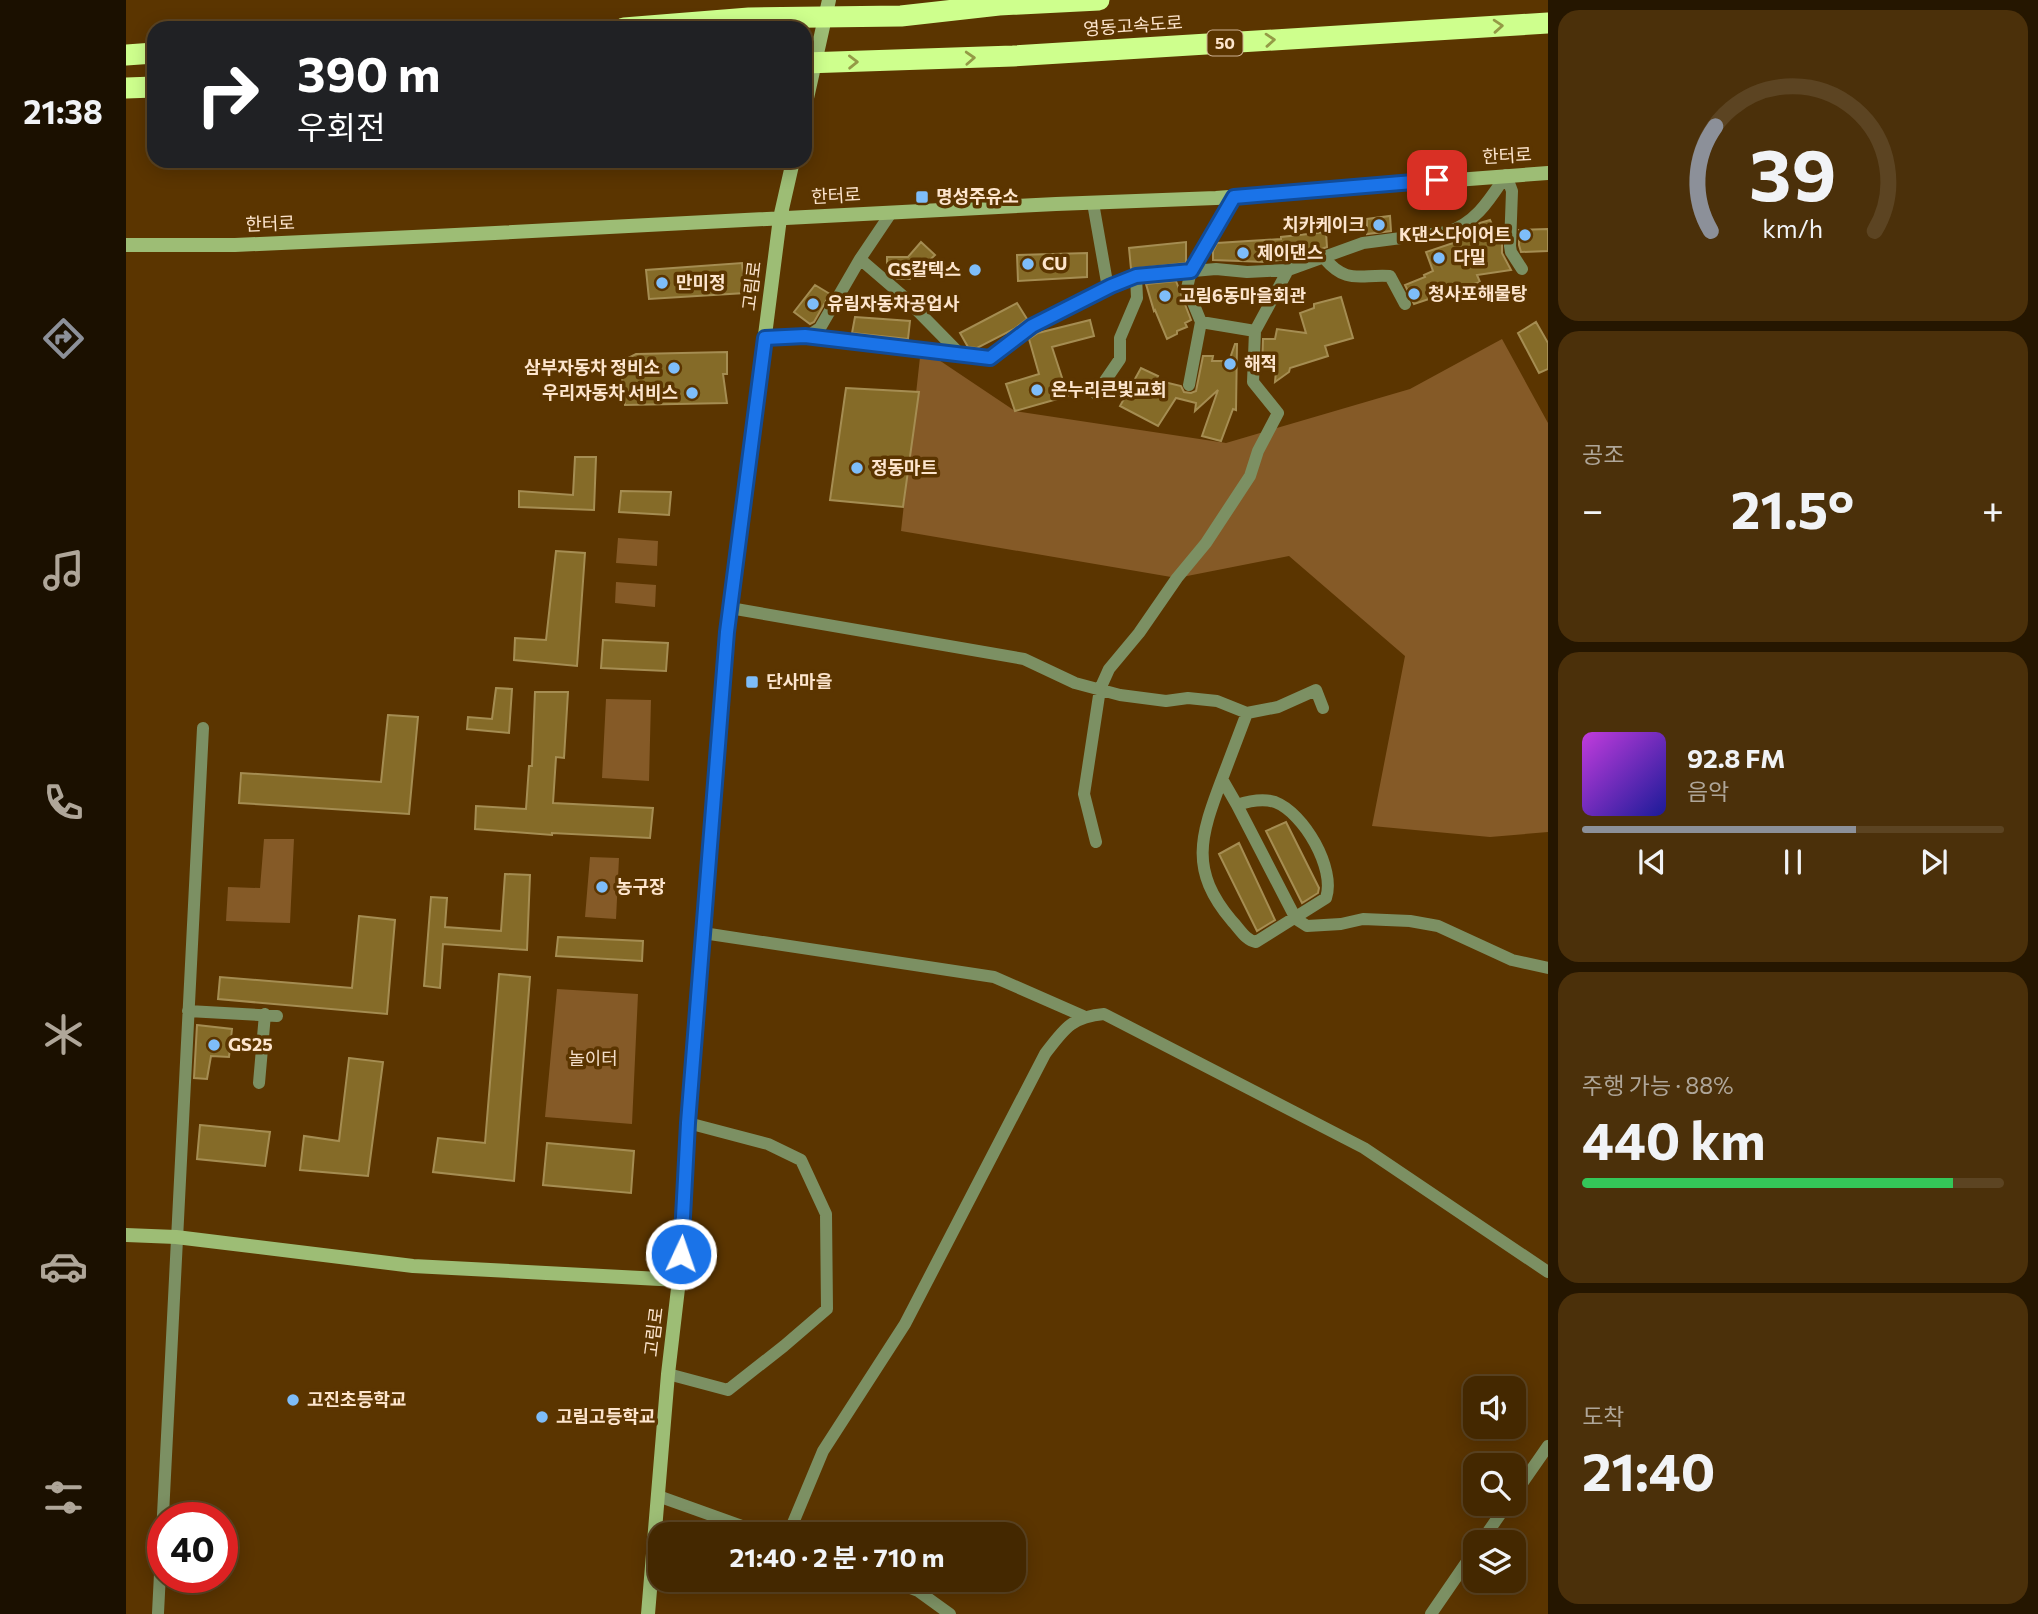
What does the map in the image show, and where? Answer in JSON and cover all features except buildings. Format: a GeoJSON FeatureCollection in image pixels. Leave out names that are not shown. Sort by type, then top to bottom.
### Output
{"type":"FeatureCollection","features":[{"type":"Feature","properties":{"kind":"highway","name":"영동고속도로"},"geometry":{"type":"LineString","coordinates":[[712,21],[901,16],[999,5],[1099,0]]}},
{"type":"Feature","properties":{"kind":"highway","name":"영동고속도로"},"geometry":{"type":"LineString","coordinates":[[812,64],[902,61],[1548,23]]}},
{"type":"Feature","properties":{"kind":"highway"},"geometry":{"type":"LineString","coordinates":[[126,55],[147,53]]}},
{"type":"Feature","properties":{"kind":"highway"},"geometry":{"type":"LineString","coordinates":[[126,88],[147,87]]}},
{"type":"Feature","properties":{"kind":"street"},"geometry":{"type":"LineString","coordinates":[[812,76],[829,0]]}},
{"type":"Feature","properties":{"kind":"street","name":"고림로"},"geometry":{"type":"LineString","coordinates":[[648,1614],[668,1374],[679,1280],[688,1123],[730,608],[780,218],[791,168]]}},
{"type":"Feature","properties":{"kind":"street","name":"한터로"},"geometry":{"type":"LineString","coordinates":[[126,244],[275,243],[1234,197],[1548,173]]}},
{"type":"Feature","properties":{"kind":"street"},"geometry":{"type":"LineString","coordinates":[[765,338],[805,336],[990,358],[1032,326],[1136,276],[1216,269],[1247,272],[1288,270],[1363,243],[1458,229],[1472,221],[1480,212],[1506,175]]}},
{"type":"Feature","properties":{"kind":"street"},"geometry":{"type":"LineString","coordinates":[[1506,175],[1512,191],[1511,252],[1522,269]]}},
{"type":"Feature","properties":{"kind":"street"},"geometry":{"type":"LineString","coordinates":[[1189,385],[1201,322],[1187,288],[1191,271],[1234,197]]}},
{"type":"Feature","properties":{"kind":"street"},"geometry":{"type":"LineString","coordinates":[[1093,203],[1108,288]]}},
{"type":"Feature","properties":{"kind":"street"},"geometry":{"type":"LineString","coordinates":[[805,336],[820,328],[891,212]]}},
{"type":"Feature","properties":{"kind":"street"},"geometry":{"type":"LineString","coordinates":[[1324,258],[1339,274],[1390,275],[1405,304]]}},
{"type":"Feature","properties":{"kind":"street"},"geometry":{"type":"LineString","coordinates":[[860,259],[903,296],[962,356]]}},
{"type":"Feature","properties":{"kind":"street"},"geometry":{"type":"LineString","coordinates":[[1096,842],[1084,794],[1100,689],[1109,669],[1206,543],[1250,476],[1258,451],[1272,427],[1278,413],[1253,382],[1255,331],[1288,270]]}},
{"type":"Feature","properties":{"kind":"street"},"geometry":{"type":"LineString","coordinates":[[1096,394],[1120,359],[1120,338],[1137,298],[1136,276]]}},
{"type":"Feature","properties":{"kind":"street"},"geometry":{"type":"LineString","coordinates":[[1201,322],[1255,331]]}},
{"type":"Feature","properties":{"kind":"street"},"geometry":{"type":"LineString","coordinates":[[730,608],[1024,659],[1075,682],[1166,701],[1188,698],[1217,701],[1247,713],[1278,707],[1316,690],[1323,708]]}},
{"type":"Feature","properties":{"kind":"street"},"geometry":{"type":"LineString","coordinates":[[1237,805],[1256,800],[1274,802],[1290,811],[1307,830],[1328,872],[1330,887],[1326,898],[1296,919],[1265,938],[1251,941],[1223,910],[1208,887],[1203,860],[1206,824],[1247,713]]}},
{"type":"Feature","properties":{"kind":"street"},"geometry":{"type":"LineString","coordinates":[[158,1614],[203,728]]}},
{"type":"Feature","properties":{"kind":"street"},"geometry":{"type":"LineString","coordinates":[[1222,779],[1296,919],[1307,926],[1341,924],[1363,919],[1410,921],[1438,926],[1512,960],[1548,968]]}},
{"type":"Feature","properties":{"kind":"street"},"geometry":{"type":"LineString","coordinates":[[703,933],[994,977],[1083,1016],[1104,1014],[1364,1148],[1548,1272]]}},
{"type":"Feature","properties":{"kind":"street"},"geometry":{"type":"LineString","coordinates":[[188,1011],[271,1015],[259,1083]]}},
{"type":"Feature","properties":{"kind":"street"},"geometry":{"type":"LineString","coordinates":[[793,1522],[823,1451],[905,1324],[1045,1054],[1063,1031],[1083,1016]]}},
{"type":"Feature","properties":{"kind":"street"},"geometry":{"type":"LineString","coordinates":[[668,1374],[728,1390],[827,1309],[826,1214],[801,1160],[768,1143],[688,1123]]}},
{"type":"Feature","properties":{"kind":"street"},"geometry":{"type":"LineString","coordinates":[[126,1235],[176,1237],[413,1266],[679,1280]]}},
{"type":"Feature","properties":{"kind":"street"},"geometry":{"type":"LineString","coordinates":[[1526,1478],[1548,1446]]}},
{"type":"Feature","properties":{"kind":"street"},"geometry":{"type":"LineString","coordinates":[[658,1496],[731,1522]]}},
{"type":"Feature","properties":{"kind":"street"},"geometry":{"type":"LineString","coordinates":[[1431,1614],[1463,1567]]}},
{"type":"Feature","properties":{"kind":"street"},"geometry":{"type":"LineString","coordinates":[[919,1592],[950,1614]]}},
{"type":"Feature","properties":{"kind":"green space"},"geometry":{"type":"Polygon","coordinates":[[[1502,339],[1548,423],[1548,832],[1490,837],[1372,826],[1405,656],[1289,556],[1177,578],[901,531],[921,348],[1015,411],[1226,443],[1410,389],[1502,339]]]}},
{"type":"Feature","properties":{"kind":"green space"},"geometry":{"type":"Polygon","coordinates":[[[618,538],[658,541],[657,566],[616,563],[618,538]]]}},
{"type":"Feature","properties":{"kind":"green space"},"geometry":{"type":"Polygon","coordinates":[[[616,582],[656,585],[655,607],[615,603],[616,582]]]}},
{"type":"Feature","properties":{"kind":"green space"},"geometry":{"type":"Polygon","coordinates":[[[606,699],[651,700],[649,781],[602,778],[606,699]]]}},
{"type":"Feature","properties":{"kind":"green space"},"geometry":{"type":"Polygon","coordinates":[[[264,839],[294,839],[290,923],[226,921],[228,887],[260,888],[264,839]]]}},
{"type":"Feature","properties":{"kind":"green space","name":"농구장"},"geometry":{"type":"Polygon","coordinates":[[[590,857],[619,858],[616,919],[585,917],[590,857]]]}},
{"type":"Feature","properties":{"kind":"green space","name":"놀이터"},"geometry":{"type":"Polygon","coordinates":[[[557,989],[638,994],[632,1124],[545,1117],[557,989]]]}},
{"type":"Feature","properties":{"kind":"place","name":"명성주유소"},"geometry":{"type":"Point","coordinates":[922,197]}},
{"type":"Feature","properties":{"kind":"place","name":"치카케이크"},"geometry":{"type":"Point","coordinates":[1379,225]}},
{"type":"Feature","properties":{"kind":"place","name":"K댄스다이어트"},"geometry":{"type":"Point","coordinates":[1525,235]}},
{"type":"Feature","properties":{"kind":"place","name":"제이댄스"},"geometry":{"type":"Point","coordinates":[1243,253]}},
{"type":"Feature","properties":{"kind":"place","name":"다밀"},"geometry":{"type":"Point","coordinates":[1439,258]}},
{"type":"Feature","properties":{"kind":"place","name":"CU"},"geometry":{"type":"Point","coordinates":[1028,264]}},
{"type":"Feature","properties":{"kind":"place","name":"GS칼텍스"},"geometry":{"type":"Point","coordinates":[975,270]}},
{"type":"Feature","properties":{"kind":"place","name":"만미정"},"geometry":{"type":"Point","coordinates":[662,283]}},
{"type":"Feature","properties":{"kind":"place","name":"청사포해물탕"},"geometry":{"type":"Point","coordinates":[1414,294]}},
{"type":"Feature","properties":{"kind":"place","name":"고림6동마을회관"},"geometry":{"type":"Point","coordinates":[1165,296]}},
{"type":"Feature","properties":{"kind":"place","name":"유림자동차공업사"},"geometry":{"type":"Point","coordinates":[813,304]}},
{"type":"Feature","properties":{"kind":"place","name":"해적"},"geometry":{"type":"Point","coordinates":[1230,364]}},
{"type":"Feature","properties":{"kind":"place","name":"삼부자동차 정비소"},"geometry":{"type":"Point","coordinates":[674,368]}},
{"type":"Feature","properties":{"kind":"place","name":"온누리큰빛교회"},"geometry":{"type":"Point","coordinates":[1037,390]}},
{"type":"Feature","properties":{"kind":"place","name":"우리자동차 서비스"},"geometry":{"type":"Point","coordinates":[692,393]}},
{"type":"Feature","properties":{"kind":"place","name":"정동마트"},"geometry":{"type":"Point","coordinates":[857,468]}},
{"type":"Feature","properties":{"kind":"place","name":"단사마을"},"geometry":{"type":"Point","coordinates":[752,682]}},
{"type":"Feature","properties":{"kind":"place","name":"농구장"},"geometry":{"type":"Point","coordinates":[602,887]}},
{"type":"Feature","properties":{"kind":"place","name":"GS25"},"geometry":{"type":"Point","coordinates":[214,1045]}},
{"type":"Feature","properties":{"kind":"place","name":"고진초등학교"},"geometry":{"type":"Point","coordinates":[293,1400]}},
{"type":"Feature","properties":{"kind":"place","name":"고림고등학교"},"geometry":{"type":"Point","coordinates":[542,1417]}},
{"type":"Feature","properties":{"kind":"route"},"geometry":{"type":"LineString","coordinates":[[681,1254],[688,1123],[727,632],[765,338],[805,336],[990,358],[1032,326],[1111,286],[1136,276],[1191,271],[1234,197],[1437,180]]}}]}
